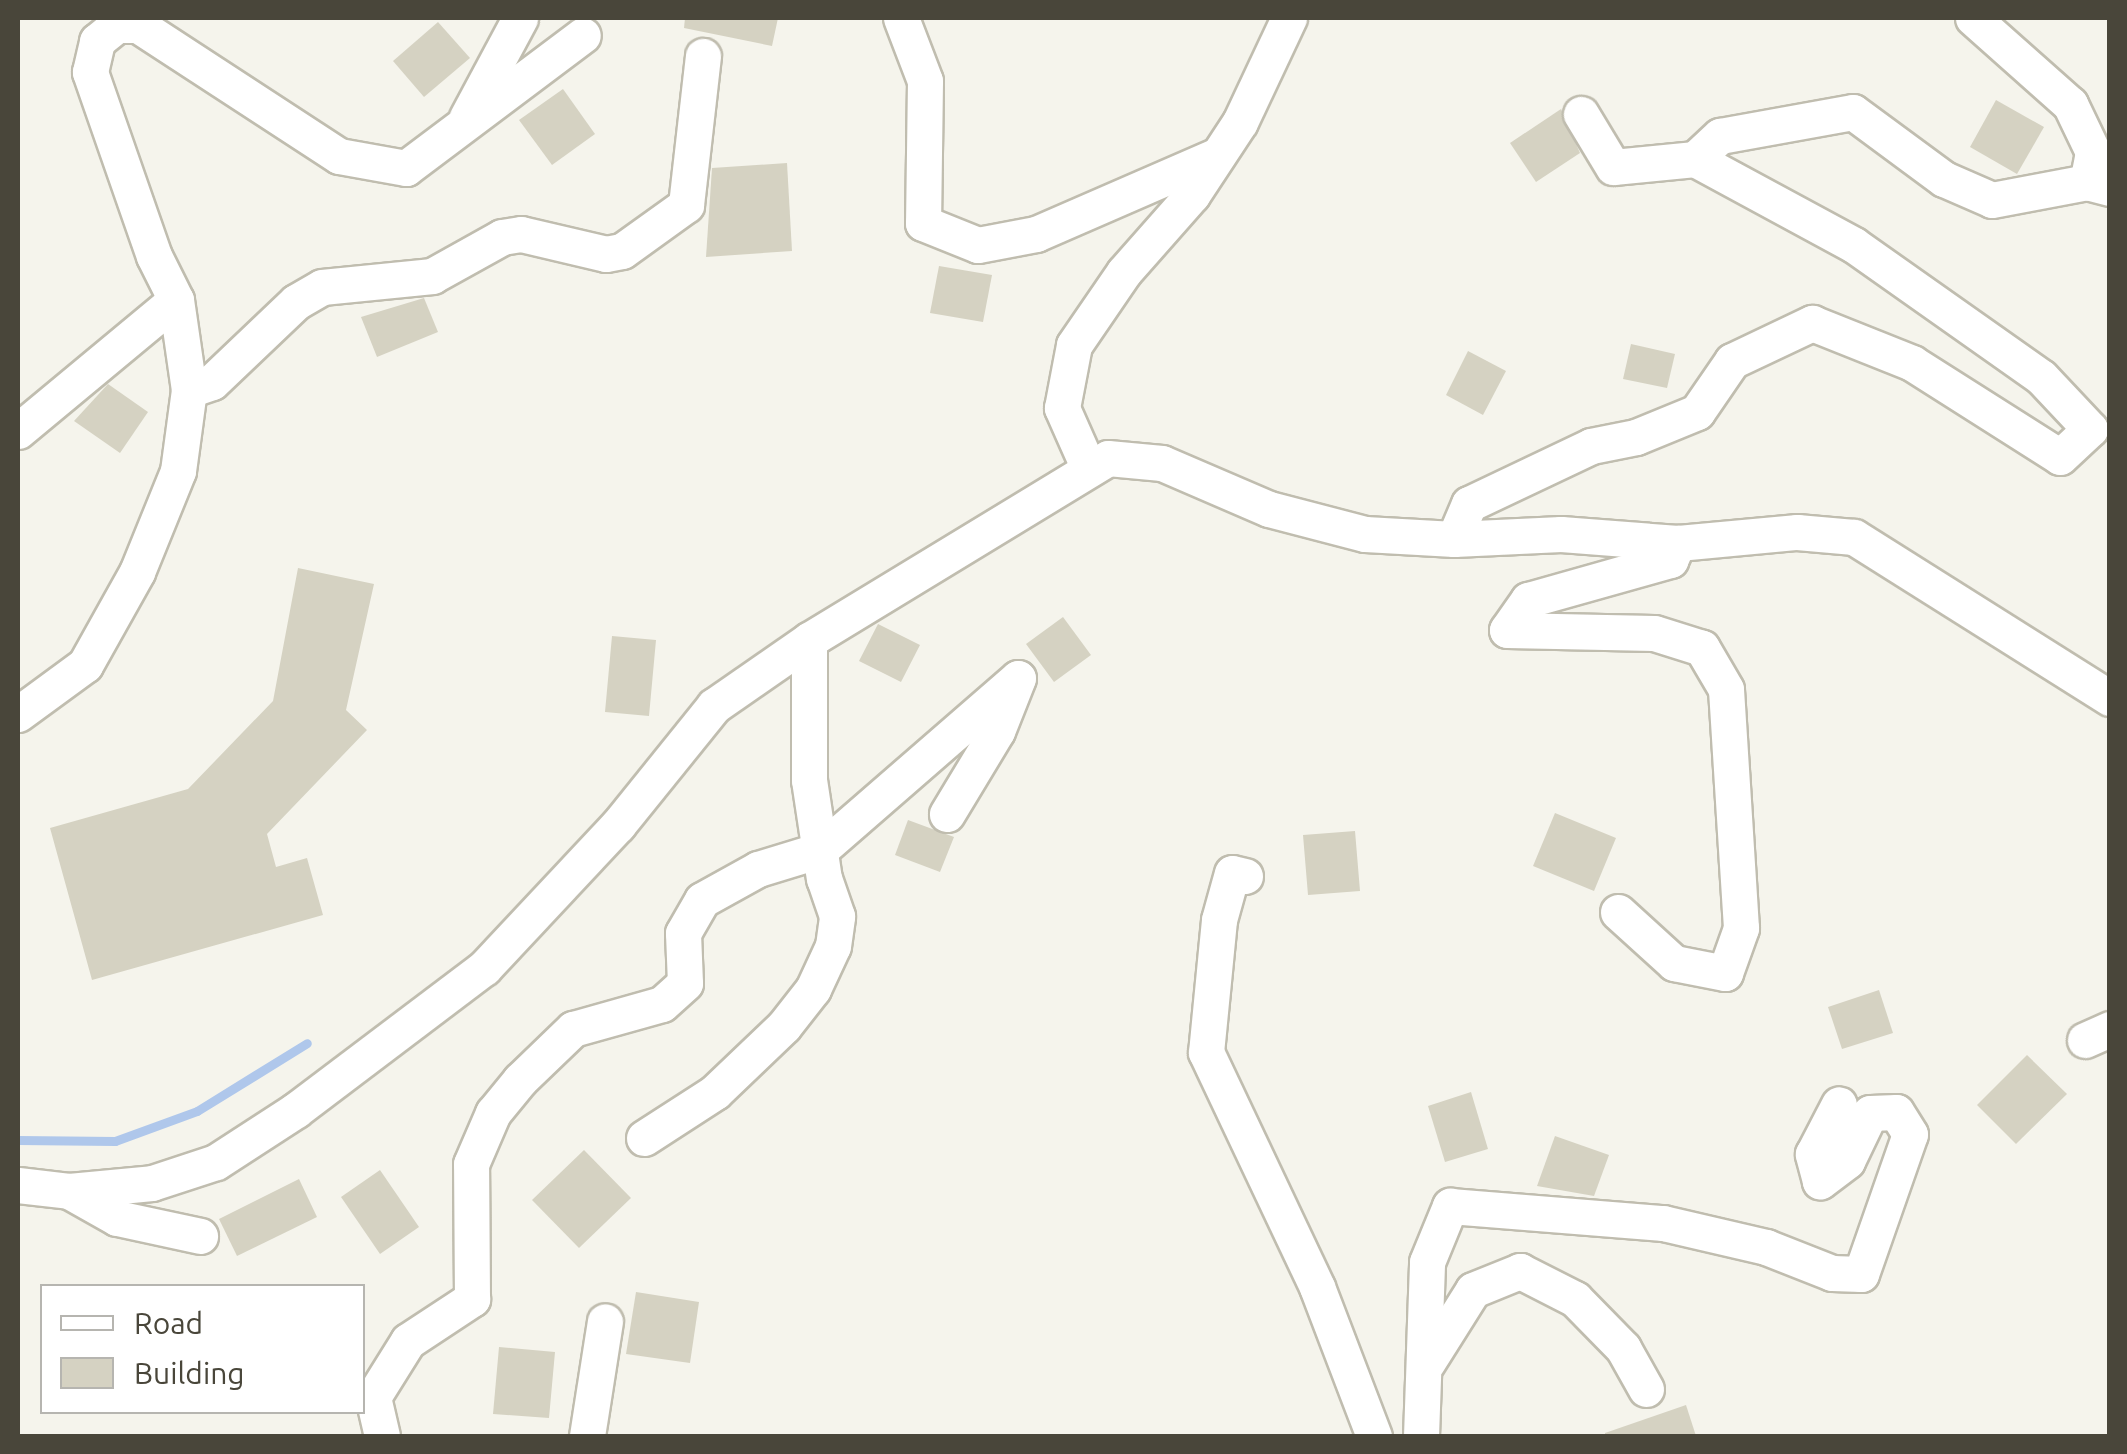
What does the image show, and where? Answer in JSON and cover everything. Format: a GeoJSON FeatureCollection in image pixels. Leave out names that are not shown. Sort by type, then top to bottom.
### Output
{"type":"FeatureCollection","features":[{"type":"Feature","properties":{"kind":"street"},"geometry":{"type":"LineString","coordinates":[[466,118],[520,18]]}},
{"type":"Feature","properties":{"kind":"street"},"geometry":{"type":"LineString","coordinates":[[901,18],[925,81],[923,222],[978,245],[1036,234],[1218,155]]}},
{"type":"Feature","properties":{"kind":"street"},"geometry":{"type":"LineString","coordinates":[[1088,468],[1062,408],[1074,345],[1218,155],[1289,18]]}},
{"type":"Feature","properties":{"kind":"street"},"geometry":{"type":"LineString","coordinates":[[1695,158],[1720,136],[1853,112],[1944,179],[1992,200],[2098,185],[2093,152],[2070,104],[1972,18]]}},
{"type":"Feature","properties":{"kind":"street"},"geometry":{"type":"LineString","coordinates":[[18,714],[85,665],[137,572],[178,472],[189,390],[176,300],[154,256],[90,72],[97,41],[117,24],[138,25],[340,156],[406,168],[466,118],[541,72],[583,35]]}},
{"type":"Feature","properties":{"kind":"street"},"geometry":{"type":"LineString","coordinates":[[189,390],[212,382],[296,302],[322,287],[407,283],[502,237],[522,234],[606,254],[622,251],[686,205],[703,56]]}},
{"type":"Feature","properties":{"kind":"street"},"geometry":{"type":"LineString","coordinates":[[1454,540],[1469,504],[1591,446],[1636,437],[1697,412],[1732,361],[1812,323],[1912,363],[2060,457],[2100,430],[2041,377],[1854,245],[1695,158],[1613,167],[1581,114]]}},
{"type":"Feature","properties":{"kind":"street"},"geometry":{"type":"LineString","coordinates":[[18,432],[176,300]]}},
{"type":"Feature","properties":{"kind":"street"},"geometry":{"type":"LineString","coordinates":[[18,1185],[69,1191],[152,1183],[216,1162],[402,1034],[484,968],[618,825],[714,706],[809,640],[1088,468],[1123,456],[1162,464],[1318,525],[1454,540],[1562,534],[1678,543],[1797,532],[1854,538],[2110,698]]}},
{"type":"Feature","properties":{"kind":"street"},"geometry":{"type":"LineString","coordinates":[[1618,912],[1674,963],[1725,973],[1741,928],[1726,689],[1702,648],[1654,633],[1506,630],[1528,600],[1670,560],[1678,543]]}},
{"type":"Feature","properties":{"kind":"street"},"geometry":{"type":"LineString","coordinates":[[644,1138],[715,1092],[813,989],[837,916],[820,850],[809,780],[809,640]]}},
{"type":"Feature","properties":{"kind":"street"},"geometry":{"type":"LineString","coordinates":[[390,1435],[372,1396],[408,1340],[472,1300],[472,1164],[493,1113],[573,1029],[662,1004],[685,982],[683,933],[702,900],[758,870],[820,850],[1018,678],[997,731],[947,814]]}},
{"type":"Feature","properties":{"kind":"street"},"geometry":{"type":"LineString","coordinates":[[1245,876],[1232,872],[1219,920],[1206,1052],[1318,1288],[1374,1436]]}},
{"type":"Feature","properties":{"kind":"street"},"geometry":{"type":"LineString","coordinates":[[1421,1436],[1427,1262],[1450,1206],[1664,1223],[1766,1247],[1832,1273],[1862,1274],[1910,1134],[1896,1112],[1870,1112],[1847,1161],[1820,1181],[1813,1154],[1839,1104]]}},
{"type":"Feature","properties":{"kind":"street"},"geometry":{"type":"LineString","coordinates":[[69,1191],[118,1218],[200,1236]]}},
{"type":"Feature","properties":{"kind":"street"},"geometry":{"type":"LineString","coordinates":[[1426,1364],[1473,1290],[1520,1271],[1575,1299],[1623,1348],[1646,1389]]}},
{"type":"Feature","properties":{"kind":"street"},"geometry":{"type":"LineString","coordinates":[[587,1436],[605,1321]]}},
{"type":"Feature","properties":{"kind":"building"},"geometry":{"type":"Polygon","coordinates":[[[685,18],[778,18],[772,46],[684,28],[685,18]]]}},
{"type":"Feature","properties":{"kind":"building"},"geometry":{"type":"Polygon","coordinates":[[[438,22],[470,58],[424,97],[393,61],[438,22]]]}},
{"type":"Feature","properties":{"kind":"building"},"geometry":{"type":"Polygon","coordinates":[[[563,89],[595,134],[552,165],[519,120],[563,89]]]}},
{"type":"Feature","properties":{"kind":"building"},"geometry":{"type":"Polygon","coordinates":[[[1996,100],[2044,127],[2017,174],[1970,147],[1996,100]]]}},
{"type":"Feature","properties":{"kind":"building"},"geometry":{"type":"Polygon","coordinates":[[[1561,109],[1580,153],[1536,182],[1510,143],[1561,109]]]}},
{"type":"Feature","properties":{"kind":"building"},"geometry":{"type":"Polygon","coordinates":[[[787,163],[792,251],[706,257],[712,168],[787,163]]]}},
{"type":"Feature","properties":{"kind":"building"},"geometry":{"type":"Polygon","coordinates":[[[939,266],[992,275],[983,322],[930,313],[939,266]]]}},
{"type":"Feature","properties":{"kind":"building"},"geometry":{"type":"Polygon","coordinates":[[[424,298],[438,332],[377,357],[361,317],[424,298]]]}},
{"type":"Feature","properties":{"kind":"building"},"geometry":{"type":"Polygon","coordinates":[[[1631,344],[1675,354],[1667,388],[1623,379],[1631,344]]]}},
{"type":"Feature","properties":{"kind":"building"},"geometry":{"type":"Polygon","coordinates":[[[1468,351],[1506,371],[1483,415],[1446,395],[1468,351]]]}},
{"type":"Feature","properties":{"kind":"building"},"geometry":{"type":"Polygon","coordinates":[[[108,384],[148,412],[120,453],[74,421],[108,384]]]}},
{"type":"Feature","properties":{"kind":"building"},"geometry":{"type":"Polygon","coordinates":[[[298,568],[374,584],[346,710],[367,730],[267,834],[276,867],[307,858],[323,915],[92,980],[50,828],[188,789],[273,701],[298,568]]]}},
{"type":"Feature","properties":{"kind":"building"},"geometry":{"type":"Polygon","coordinates":[[[1063,617],[1091,655],[1054,682],[1026,644],[1063,617]]]}},
{"type":"Feature","properties":{"kind":"building"},"geometry":{"type":"Polygon","coordinates":[[[878,624],[920,645],[901,682],[859,661],[878,624]]]}},
{"type":"Feature","properties":{"kind":"building"},"geometry":{"type":"Polygon","coordinates":[[[612,636],[656,640],[649,716],[605,712],[612,636]]]}},
{"type":"Feature","properties":{"kind":"building"},"geometry":{"type":"Polygon","coordinates":[[[1555,813],[1616,838],[1594,891],[1533,866],[1555,813]]]}},
{"type":"Feature","properties":{"kind":"building"},"geometry":{"type":"Polygon","coordinates":[[[908,820],[954,837],[940,872],[895,855],[908,820]]]}},
{"type":"Feature","properties":{"kind":"building"},"geometry":{"type":"Polygon","coordinates":[[[1355,831],[1360,891],[1308,895],[1303,835],[1355,831]]]}},
{"type":"Feature","properties":{"kind":"building"},"geometry":{"type":"Polygon","coordinates":[[[1879,990],[1893,1033],[1842,1049],[1828,1007],[1879,990]]]}},
{"type":"Feature","properties":{"kind":"building"},"geometry":{"type":"Polygon","coordinates":[[[2027,1055],[2067,1094],[2016,1144],[1977,1105],[2027,1055]]]}},
{"type":"Feature","properties":{"kind":"building"},"geometry":{"type":"Polygon","coordinates":[[[1471,1092],[1488,1149],[1445,1162],[1428,1106],[1471,1092]]]}},
{"type":"Feature","properties":{"kind":"building"},"geometry":{"type":"Polygon","coordinates":[[[1555,1136],[1609,1155],[1594,1196],[1537,1186],[1555,1136]]]}},
{"type":"Feature","properties":{"kind":"building"},"geometry":{"type":"Polygon","coordinates":[[[584,1150],[631,1198],[579,1248],[532,1200],[584,1150]]]}},
{"type":"Feature","properties":{"kind":"building"},"geometry":{"type":"Polygon","coordinates":[[[380,1170],[419,1227],[380,1254],[341,1197],[380,1170]]]}},
{"type":"Feature","properties":{"kind":"building"},"geometry":{"type":"Polygon","coordinates":[[[299,1179],[317,1217],[237,1256],[219,1219],[299,1179]]]}},
{"type":"Feature","properties":{"kind":"building"},"geometry":{"type":"Polygon","coordinates":[[[636,1292],[699,1302],[690,1363],[626,1354],[636,1292]]]}},
{"type":"Feature","properties":{"kind":"building"},"geometry":{"type":"Polygon","coordinates":[[[499,1347],[555,1352],[549,1418],[493,1414],[499,1347]]]}},
{"type":"Feature","properties":{"kind":"building"},"geometry":{"type":"Polygon","coordinates":[[[1686,1405],[1696,1436],[1605,1436],[1605,1433],[1686,1405]]]}},
{"type":"Feature","properties":{"kind":"waterway"},"geometry":{"type":"LineString","coordinates":[[18,1140],[115,1141],[197,1111],[307,1043]]}}]}
